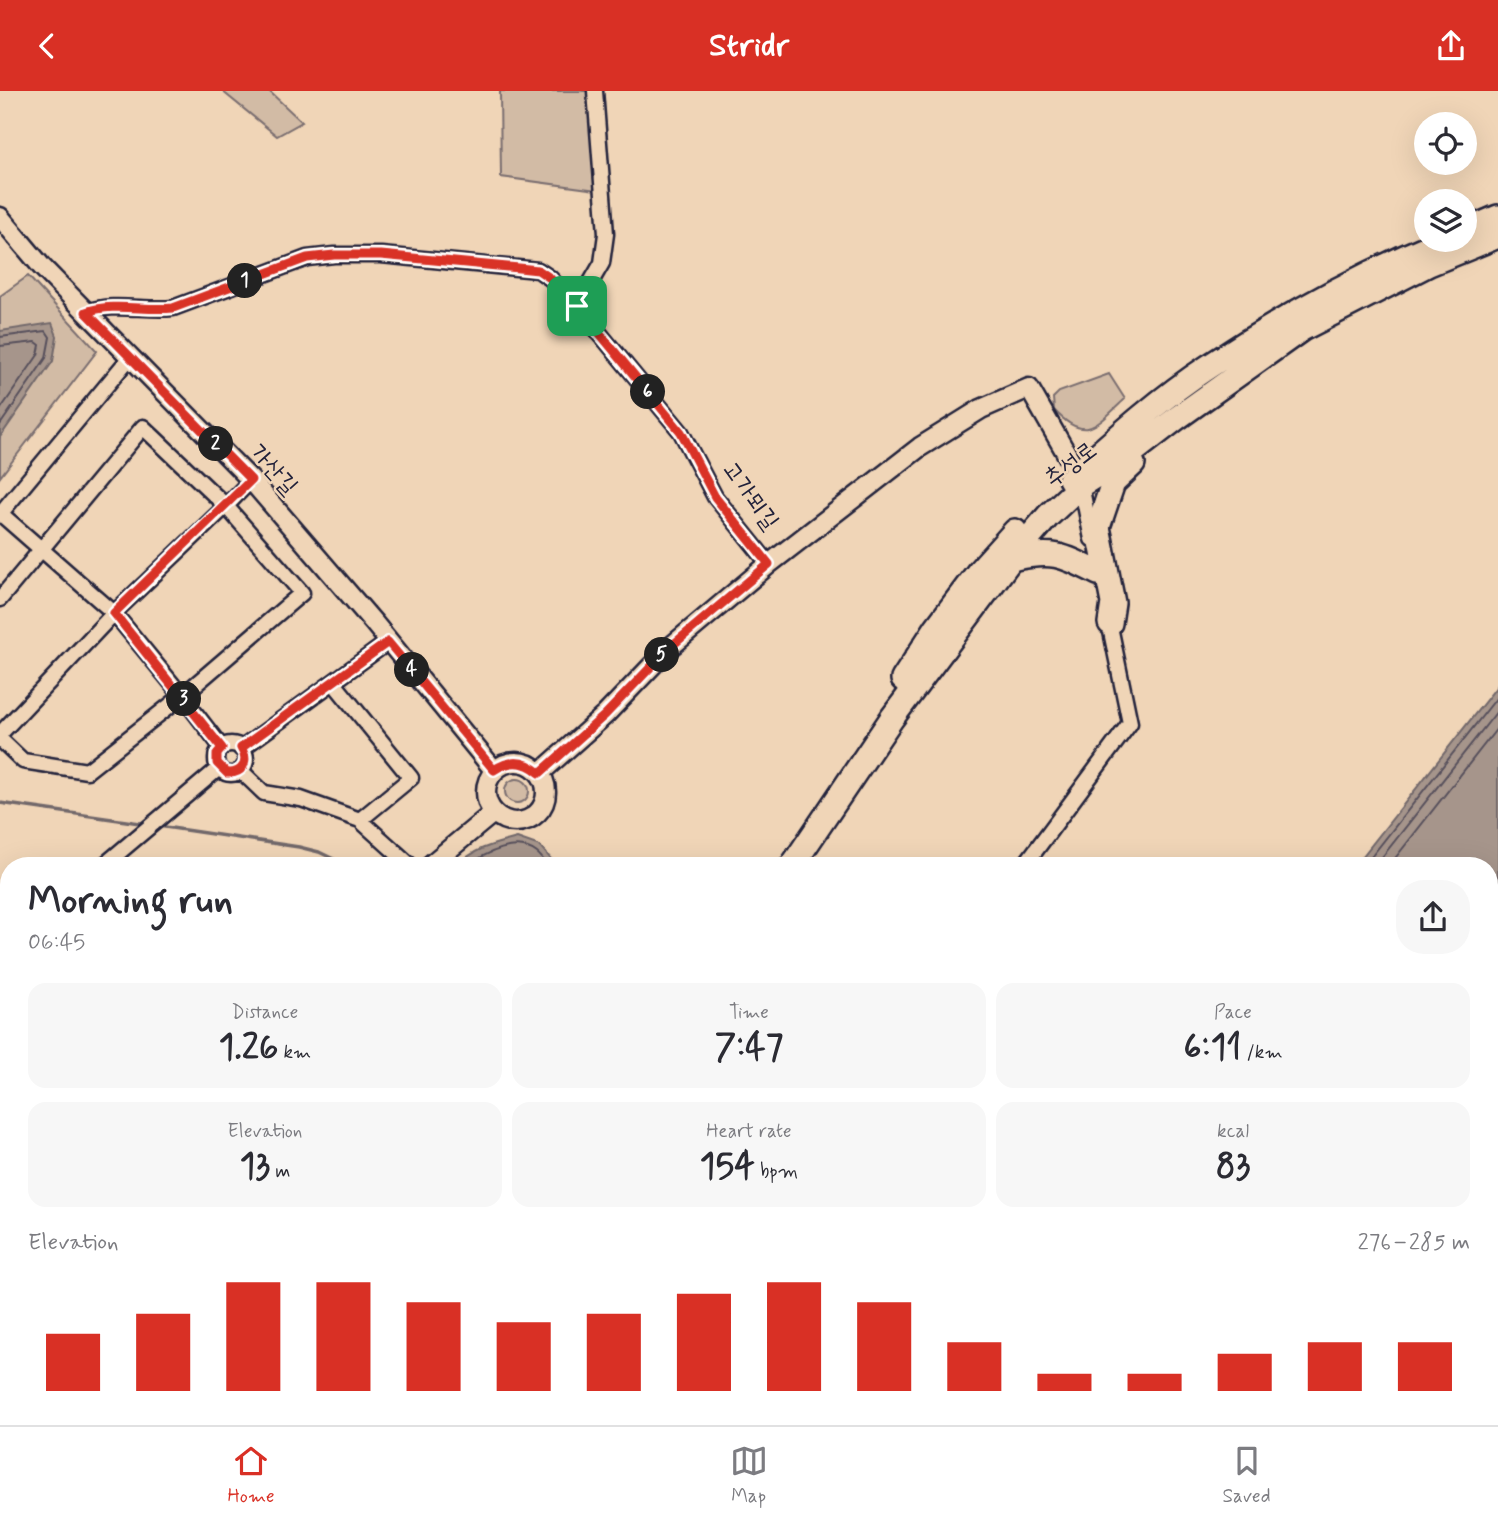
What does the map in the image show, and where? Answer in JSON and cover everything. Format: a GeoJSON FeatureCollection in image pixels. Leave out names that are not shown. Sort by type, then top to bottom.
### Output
{"type":"FeatureCollection","features":[{"type":"Feature","properties":{"kind":"main road"},"geometry":{"type":"LineString","coordinates":[[1477,226],[1498,217]]}},
{"type":"Feature","properties":{"kind":"main road","name":"추성로"},"geometry":{"type":"LineString","coordinates":[[798,857],[892,718],[1011,559],[1079,479],[1129,455],[1264,354],[1302,329],[1429,264],[1498,236]]}},
{"type":"Feature","properties":{"kind":"main road","name":"추성로"},"geometry":{"type":"LineString","coordinates":[[782,857],[936,628],[979,571],[1030,515],[1079,479],[1206,368],[1354,282],[1418,252]]}},
{"type":"Feature","properties":{"kind":"main road"},"geometry":{"type":"LineString","coordinates":[[1110,623],[1113,603],[1098,527],[1113,483],[1163,439],[1234,385],[1264,354]]}},
{"type":"Feature","properties":{"kind":"main road"},"geometry":{"type":"LineString","coordinates":[[1011,559],[1032,554],[1061,555],[1098,573]]}},
{"type":"Feature","properties":{"kind":"street"},"geometry":{"type":"LineString","coordinates":[[577,306],[602,263],[606,234],[595,91]]}},
{"type":"Feature","properties":{"kind":"street","name":"가산길"},"geometry":{"type":"LineString","coordinates":[[0,217],[42,267],[251,480],[494,770]]}},
{"type":"Feature","properties":{"kind":"street","name":"고가뫼길"},"geometry":{"type":"LineString","coordinates":[[86,312],[108,307],[158,310],[173,308],[307,258],[334,255],[381,255],[538,270],[550,278],[577,306],[681,432],[715,497],[769,564],[920,447],[981,409],[1029,388],[1079,479]]}},
{"type":"Feature","properties":{"kind":"street"},"geometry":{"type":"LineString","coordinates":[[131,356],[0,514],[114,613],[222,748]]}},
{"type":"Feature","properties":{"kind":"street"},"geometry":{"type":"LineString","coordinates":[[0,599],[144,427],[226,506],[302,593],[182,696],[87,771],[23,761],[0,739]]}},
{"type":"Feature","properties":{"kind":"street"},"geometry":{"type":"LineString","coordinates":[[1031,857],[1130,723],[1079,479]]}},
{"type":"Feature","properties":{"kind":"street"},"geometry":{"type":"LineString","coordinates":[[0,734],[114,613],[251,480]]}},
{"type":"Feature","properties":{"kind":"street"},"geometry":{"type":"LineString","coordinates":[[540,773],[605,715],[668,649],[769,564]]}},
{"type":"Feature","properties":{"kind":"street"},"geometry":{"type":"LineString","coordinates":[[241,748],[388,642]]}},
{"type":"Feature","properties":{"kind":"street"},"geometry":{"type":"LineString","coordinates":[[333,682],[411,778],[359,820]]}},
{"type":"Feature","properties":{"kind":"street"},"geometry":{"type":"LineString","coordinates":[[233,744],[241,748],[245,762],[240,770],[227,773],[219,768],[216,758],[222,748],[233,744]]}},
{"type":"Feature","properties":{"kind":"street"},"geometry":{"type":"LineString","coordinates":[[523,762],[540,773],[546,790],[545,800],[537,815],[519,823],[500,819],[493,813],[485,796],[489,778],[494,770],[503,765],[523,762]]}},
{"type":"Feature","properties":{"kind":"street"},"geometry":{"type":"LineString","coordinates":[[115,857],[219,768]]}},
{"type":"Feature","properties":{"kind":"street"},"geometry":{"type":"LineString","coordinates":[[240,770],[264,793],[301,799],[359,820],[401,857]]}},
{"type":"Feature","properties":{"kind":"street"},"geometry":{"type":"LineString","coordinates":[[440,857],[493,813]]}},
{"type":"Feature","properties":{"kind":"shaded area"},"geometry":{"type":"Polygon","coordinates":[[[222,91],[269,91],[302,122],[277,136],[222,91]]]}},
{"type":"Feature","properties":{"kind":"shaded area"},"geometry":{"type":"Polygon","coordinates":[[[500,91],[589,91],[597,190],[501,177],[500,91]]]}},
{"type":"Feature","properties":{"kind":"shaded area"},"geometry":{"type":"Polygon","coordinates":[[[28,276],[97,351],[0,477],[0,296],[28,276]]]}},
{"type":"Feature","properties":{"kind":"shaded area"},"geometry":{"type":"Polygon","coordinates":[[[1109,374],[1125,399],[1099,423],[1083,428],[1075,426],[1054,410],[1053,398],[1059,392],[1109,374]]]}},
{"type":"Feature","properties":{"kind":"shaded area"},"geometry":{"type":"Polygon","coordinates":[[[517,779],[525,783],[529,791],[525,799],[517,803],[509,799],[505,791],[509,783],[517,779]]]}},
{"type":"Feature","properties":{"kind":"water"},"geometry":{"type":"Polygon","coordinates":[[[52,323],[57,336],[53,361],[0,437],[0,331],[52,323]]]}},
{"type":"Feature","properties":{"kind":"water"},"geometry":{"type":"Polygon","coordinates":[[[1498,685],[1498,857],[1362,857],[1498,685]]]}},
{"type":"Feature","properties":{"kind":"water"},"geometry":{"type":"Polygon","coordinates":[[[517,838],[540,846],[549,857],[468,857],[517,838]]]}},
{"type":"Feature","properties":{"kind":"waterway"},"geometry":{"type":"LineString","coordinates":[[0,803],[147,824]]}},
{"type":"Feature","properties":{"kind":"waterway"},"geometry":{"type":"LineString","coordinates":[[158,826],[299,847],[329,857]]}},
{"type":"Feature","properties":{"kind":"route"},"geometry":{"type":"LineString","coordinates":[[334,255],[381,255],[538,270],[550,278],[577,306],[681,432],[715,497],[769,564],[668,649],[605,715],[540,773],[523,762],[512,762],[494,770],[388,642],[241,748],[246,757],[244,767],[231,774],[222,771],[216,758],[222,748],[114,613],[251,480],[86,312],[108,307],[158,310],[173,308],[307,258],[334,255]]}}]}
